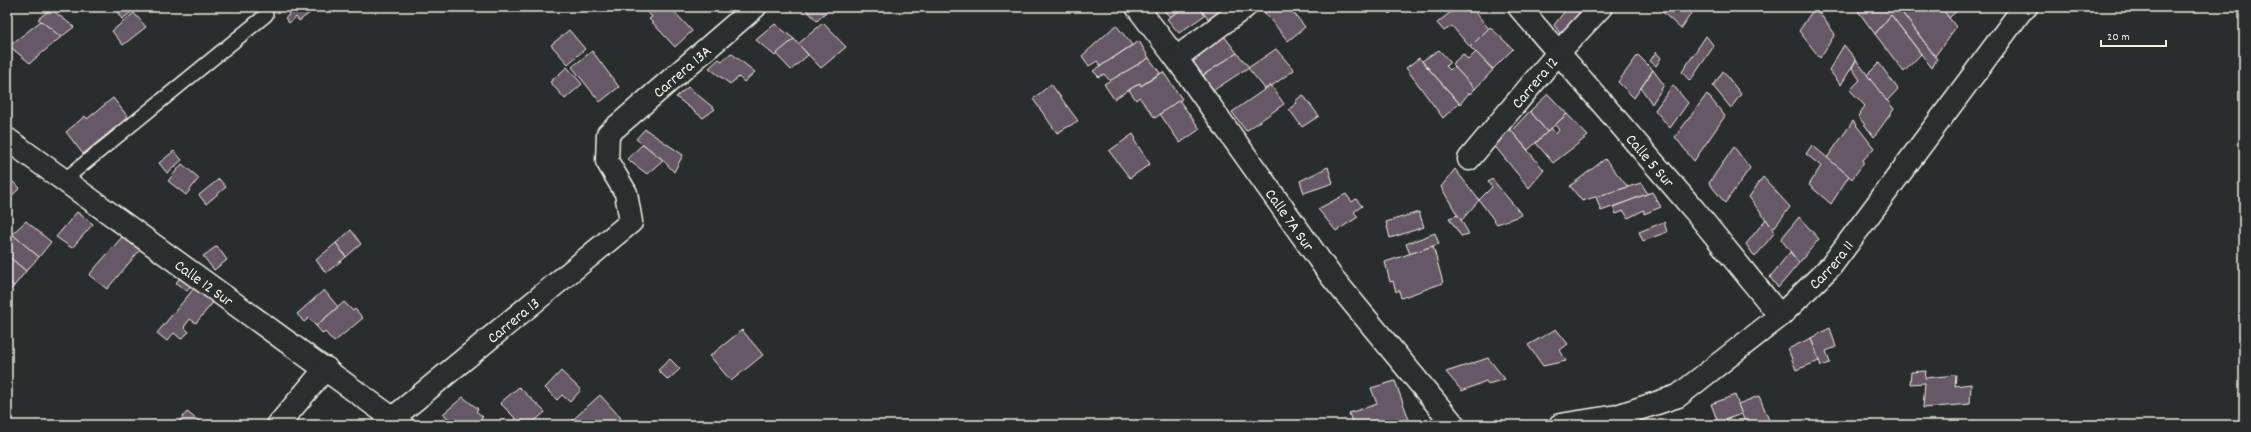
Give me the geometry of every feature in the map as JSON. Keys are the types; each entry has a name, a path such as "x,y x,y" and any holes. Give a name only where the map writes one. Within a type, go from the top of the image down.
{"street":[{"name":"Carrera 13A","path":"632,222 626,192 607,161 608,134 755,7"},
{"name":"Calle 7A Sur","path":"1137,7 1176,58 1331,276 1454,425"},
{"path":"1176,58 1245,7"},
{"name":"Calle 5 Sur","path":"1519,7 1695,211 1780,316"},
{"name":"Carrera 12","path":"1469,159 1558,53 1601,7"},
{"name":"Carrera 11","path":"1560,425 1617,416 1678,396 1780,316 1831,266 2021,8"},
{"name":"Calle 12 Sur","path":"7,139 326,368 398,422"},
{"name":"Carrera 13","path":"398,422 632,222"},
{"path":"278,425 326,368"}],"lane":[{"path":"64,180 266,15"}],"building":[{"path":"130,7 133,11 122,19 114,8"},
{"path":"284,7 318,7 299,21 296,17 289,23 285,18 289,15"},
{"path":"643,7 670,7 692,31 675,47 649,19 652,17"},
{"path":"804,7 831,7 817,21"},
{"path":"1160,7 1185,7 1170,17"},
{"path":"1185,7 1198,7 1205,15 1179,33 1167,19"},
{"path":"1198,7 1223,7 1228,13 1212,23"},
{"path":"1260,7 1289,7 1305,27 1288,41"},
{"path":"1385,7 1399,7 1389,14"},
{"path":"1457,7 1471,7 1489,29 1470,47 1452,26 1444,31 1437,23"},
{"path":"1568,7 1600,7 1565,40 1554,25"},
{"path":"1657,7 1687,7 1692,12 1681,29"},
{"path":"1815,7 1835,34 1820,58 1799,31"},
{"path":"1855,7 1898,7 1937,59 1932,68 1891,15 1875,34"},
{"path":"1898,7 1941,7 1956,27 1935,56"},
{"path":"1941,7 1961,7 1949,18"},
{"path":"51,9 74,27 61,37 38,19"},
{"path":"134,13 146,27 123,45 112,31"},
{"path":"1891,15 1921,54 1904,72 1875,34"},
{"path":"41,21 61,37 30,63 9,46"},
{"path":"823,23 846,47 821,68 798,44"},
{"path":"775,24 794,39 775,56 756,40"},
{"path":"1116,25 1132,45 1101,66 1097,61 1089,66 1082,56"},
{"path":"1490,27 1513,49 1493,69 1470,47"},
{"path":"569,30 585,49 568,64 551,45"},
{"path":"1221,32 1237,53 1202,76 1191,63 1200,57 1194,50"},
{"path":"1706,36 1714,46 1690,81 1682,72"},
{"path":"794,39 808,55 791,70 776,54"},
{"path":"1139,41 1149,58 1110,81 1104,74 1099,77 1093,71"},
{"path":"1844,45 1856,60 1841,85 1829,70"},
{"path":"1276,49 1294,70 1266,90 1248,68"},
{"path":"1439,50 1450,62 1446,66 1450,70 1454,66 1475,89 1470,94 1469,93 1460,104 1422,61"},
{"path":"592,51 619,87 600,102 572,67"},
{"path":"1476,52 1493,70 1475,89 1452,64 1463,54 1468,60"},
{"path":"1656,52 1661,58 1656,66 1650,61"},
{"path":"731,53 755,72 744,82 739,77 730,84 709,68 719,59 722,61"},
{"path":"1237,53 1249,67 1214,90 1202,76"},
{"path":"1638,55 1653,70 1634,98 1618,82"},
{"path":"1149,58 1160,73 1141,86 1140,83 1114,99 1104,84"},
{"path":"1419,58 1459,103 1443,118 1406,68"},
{"path":"1856,60 1894,109 1874,137 1858,116 1865,106 1850,90 1860,80 1852,68"},
{"path":"1879,63 1898,89 1887,101 1867,75"},
{"path":"567,67 582,84 565,99 550,82"},
{"path":"1653,70 1664,85 1652,104 1641,88"},
{"path":"1723,71 1741,94 1731,108 1713,86"},
{"path":"1163,72 1182,99 1155,118 1139,97 1136,100 1129,90 1140,83 1141,86"},
{"path":"1051,84 1078,121 1057,133 1033,99"},
{"path":"1271,85 1284,104 1246,131 1232,112"},
{"path":"1673,85 1688,103 1670,128 1655,110"},
{"path":"688,87 715,109 703,118 676,97"},
{"path":"1548,94 1567,114 1547,132 1530,111"},
{"path":"1707,94 1725,116 1694,161 1675,137"},
{"path":"1303,95 1319,116 1302,127 1289,109 1297,103 1295,101"},
{"path":"113,98 128,117 83,154 66,132 85,116 87,119"},
{"path":"1179,100 1200,129 1180,143 1160,114"},
{"path":"1530,111 1547,132 1528,150 1511,131"},
{"path":"1567,114 1588,136 1553,163 1536,143 1551,128 1556,134 1559,130 1555,125"},
{"path":"1853,121 1874,148 1863,160 1863,164 1852,179 1827,158"},
{"path":"1504,122 1544,170 1529,188 1489,139"},
{"path":"645,129 683,155 674,172 663,160 636,139"},
{"path":"1133,134 1136,139 1134,140 1150,164 1130,178 1109,151"},
{"path":"643,144 663,160 647,174 627,159"},
{"path":"1812,145 1849,176 1831,204 1809,185 1821,166 1806,154"},
{"path":"1734,147 1750,168 1725,203 1709,183"},
{"path":"174,151 182,160 167,173 159,163"},
{"path":"1605,159 1628,187 1582,201 1570,186"},
{"path":"182,164 199,178 186,195 168,181"},
{"path":"1328,167 1333,183 1304,193 1300,181"},
{"path":"1455,169 1479,200 1461,221 1441,187"},
{"path":"7,177 20,188 7,200"},
{"path":"1763,177 1790,207 1773,229 1749,197"},
{"path":"219,179 226,187 206,204 199,195"},
{"path":"1492,179 1522,215 1497,224 1479,200 1492,187 1488,182"},
{"path":"1641,183 1648,194 1601,211 1596,197"},
{"path":"1652,192 1661,207 1644,214 1644,210 1628,218 1624,211 1616,214 1613,207"},
{"path":"1346,194 1352,202 1356,199 1362,206 1354,212 1358,217 1336,231 1318,209"},
{"path":"77,212 93,224 72,248 56,237"},
{"path":"1419,212 1424,227 1390,238 1386,222"},
{"path":"1458,215 1469,234 1461,236 1449,218"},
{"path":"1799,217 1819,239 1799,263 1781,239"},
{"path":"1766,219 1775,232 1755,257 1746,244"},
{"path":"26,221 51,242 39,257 12,234"},
{"path":"1664,222 1667,232 1643,241 1639,232"},
{"path":"351,230 361,244 346,257 336,243"},
{"path":"1435,233 1439,244 1410,254 1406,244"},
{"path":"12,234 39,257 26,271 7,255 7,239"},
{"path":"122,237 140,250 107,289 89,275"},
{"path":"336,243 346,257 326,273 316,260"},
{"path":"217,246 227,260 214,270 203,256"},
{"path":"1433,246 1443,283 1401,298 1399,290 1396,292 1393,281 1390,282 1385,262"},
{"path":"1790,252 1799,263 1778,288 1770,277"},
{"path":"7,255 26,271 14,286 7,280"},
{"path":"184,272 195,280 187,291 176,283"},
{"path":"7,280 14,286 7,294"},
{"path":"196,286 215,300 196,323 190,319 184,327 189,332 181,339 174,333 167,341 157,333"},
{"path":"324,290 338,307 316,326 309,318 304,322 297,314"},
{"path":"344,302 353,311 355,309 363,318 334,342 325,332 323,334 316,326"},
{"path":"1830,328 1836,347 1826,351 1830,363 1821,366 1811,338"},
{"path":"1556,329 1568,344 1560,350 1566,361 1543,366 1528,345"},
{"path":"742,330 763,355 731,381 710,356"},
{"path":"1811,338 1819,361 1796,370 1788,349"},
{"path":"1488,358 1505,379 1488,384 1486,381 1462,391 1446,372"},
{"path":"670,359 680,369 668,380 658,370"},
{"path":"561,371 581,390 570,402 562,395 557,400 545,388"},
{"path":"1926,371 1925,378 1956,375 1955,386 1971,384 1970,404 1923,408 1925,383 1910,384 1911,372"},
{"path":"1395,381 1411,425 1353,425 1349,413 1377,404 1371,388"},
{"path":"519,387 545,412 530,425 522,425 500,403"},
{"path":"600,395 621,418 613,425 567,425"},
{"path":"1735,395 1742,414 1718,422 1711,404"},
{"path":"1759,396 1769,420 1755,425 1746,425 1738,404"},
{"path":"463,397 478,409 476,411 483,417 474,425 457,425 443,414"},
{"path":"187,412 204,425 176,425"},
{"path":"1720,422 1721,425 1710,425"}]}
